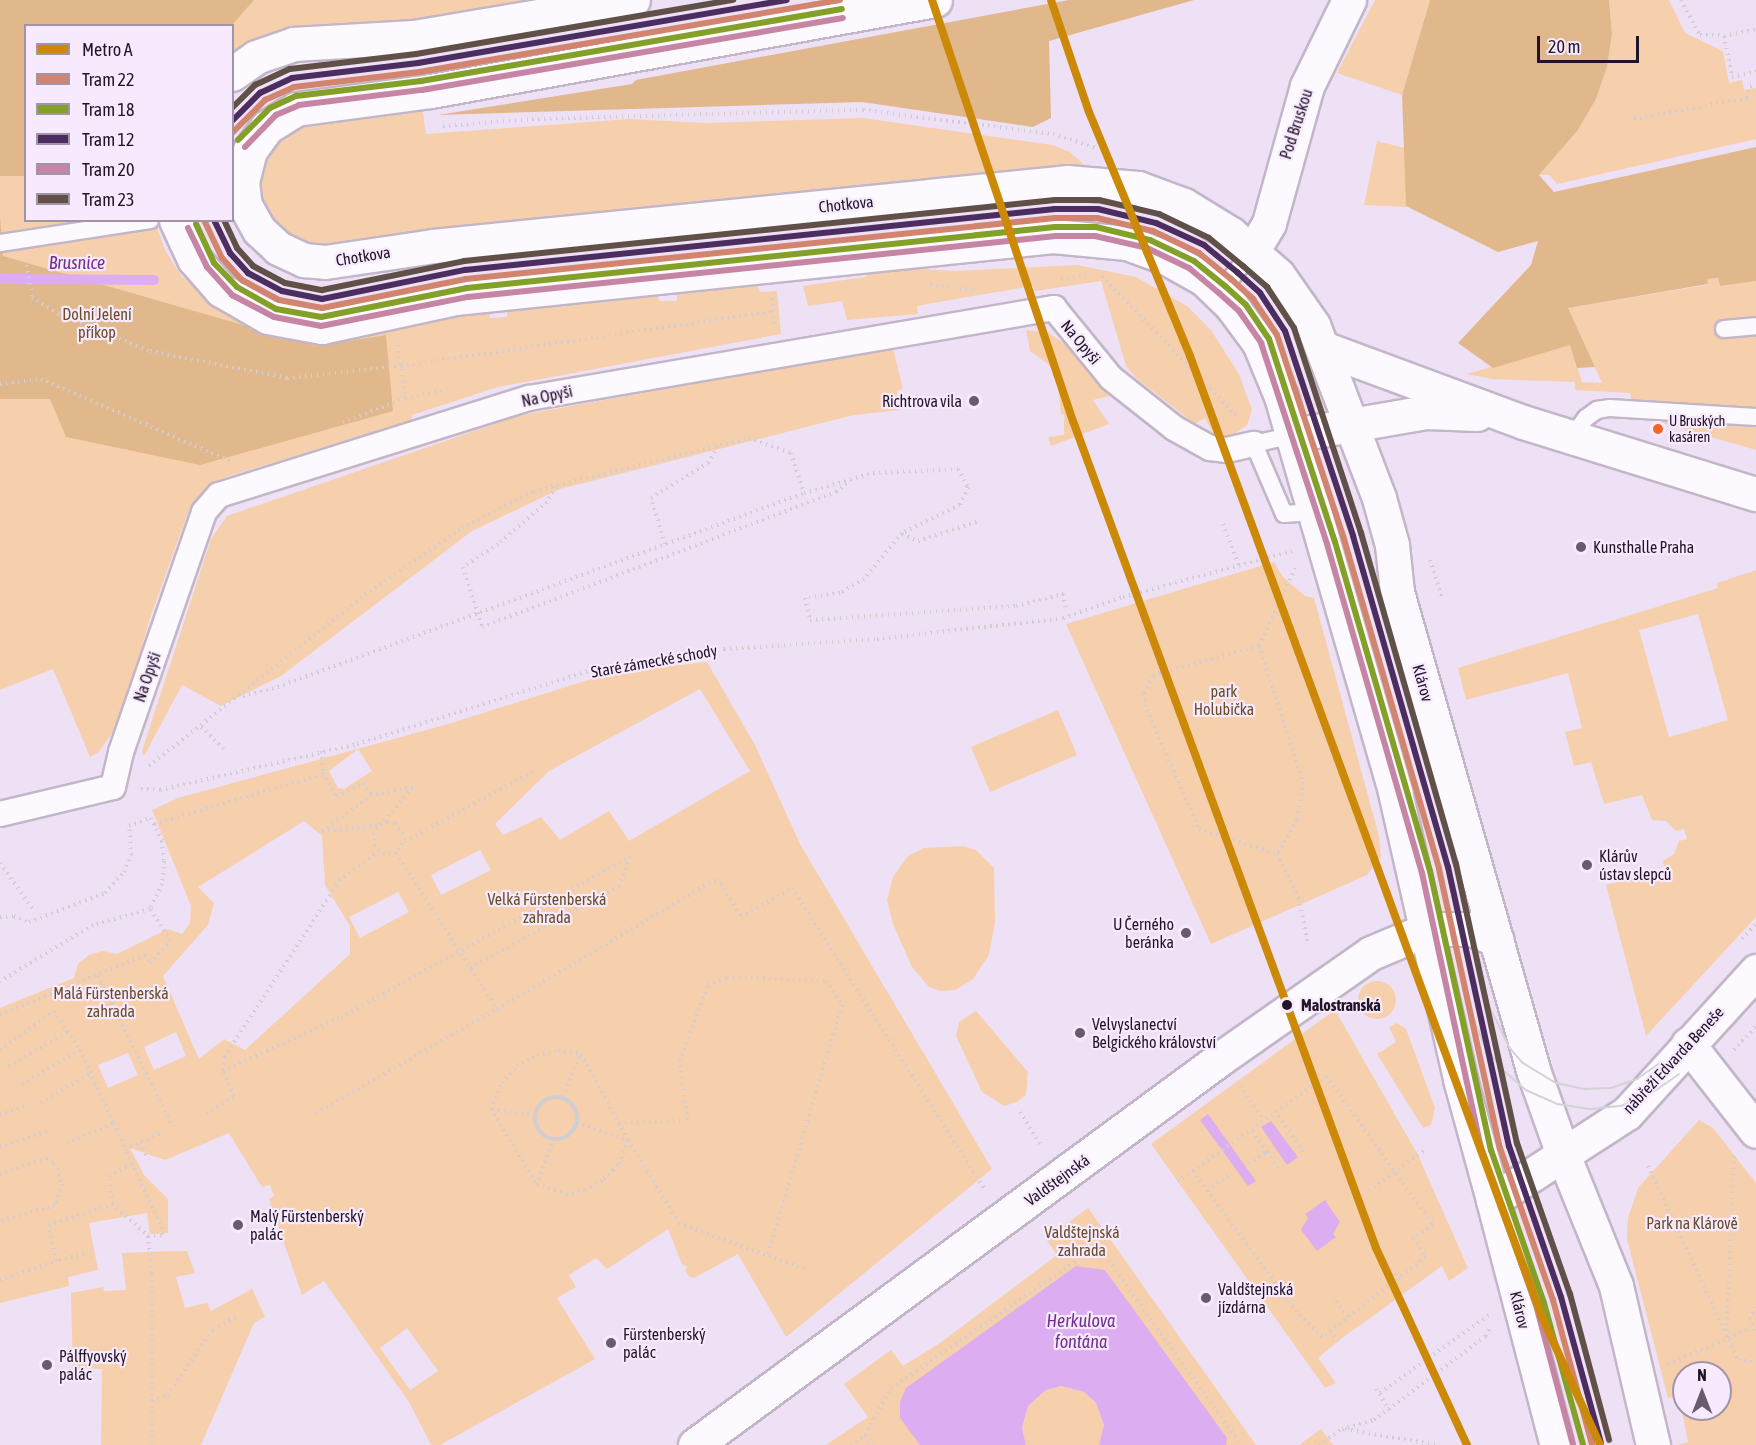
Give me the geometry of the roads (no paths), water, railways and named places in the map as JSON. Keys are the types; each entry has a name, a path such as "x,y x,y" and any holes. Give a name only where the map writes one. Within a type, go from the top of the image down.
{"main road":[{"path":"234,73 256,57 293,44 414,37 633,0"},
{"name":"Chotkova","path":"935,0 442,89 296,109 267,127 250,150 242,182 245,205 259,230 278,248 304,260 333,262 433,246 1092,183 1160,195 1209,219 1253,250"},
{"name":"Pod Bruskou","path":"1253,250 1269,223 1307,86 1349,0"},
{"path":"177,222 194,259 221,290 268,317 304,326 337,326 408,306 455,298 1053,236 1108,240 1147,249 1185,267 1219,294 1259,343 1293,435 1426,412 1465,413 1522,422"},
{"path":"1253,250 1294,296 1323,348 1350,426"},
{"path":"1323,348 1522,422 1756,494"},
{"name":"Klárov","path":"1350,426 1392,545 1397,592 1533,1070 1564,1157 1616,1286 1653,1445"},
{"name":"Klárov","path":"1293,435 1395,792 1428,929 1460,1079 1557,1445"},
{"path":"1428,929 1472,929 1497,939"},
{"name":"Valdštejnská","path":"695,1445 1221,1058 1371,953 1428,929"},
{"name":"nábřeží Edvarda Beneše","path":"1493,1200 1564,1157 1627,1113 1756,971"},
{"path":"1688,1044 1756,1131"}],"street":[{"name":"Na Opyši","path":"0,814 113,787 121,752 204,512 219,495 529,398 1054,308 1111,378 1174,428 1210,448 1227,450 1254,444"}],"lane":[{"path":"0,243 137,222"},
{"name":"Pod Bruskou","path":"1219,294 1253,250"},
{"path":"1724,328 1756,326"},
{"path":"1572,437 1586,418 1597,410 1610,408 1756,417"},
{"name":"Na Opyši","path":"1254,444 1293,435"},
{"path":"1254,444 1284,514 1314,512"}],"water":[{"path":"1208,1114 1256,1181 1248,1186 1200,1120"},
{"path":"1271,1121 1298,1157 1287,1165 1261,1127"},
{"path":"1325,1200 1340,1222 1333,1234 1336,1237 1317,1251 1301,1230 1308,1218 1305,1214"},
{"name":"Herkulova fontána","path":"1076,1266 1105,1270 1227,1438 1226,1445 1099,1445 1104,1425 1096,1403 1084,1392 1061,1386 1046,1390 1028,1406 1022,1428 1026,1445 920,1445 900,1418 900,1402 906,1388"}],"waterway":[{"name":"Brusnice","path":"0,279 154,280"}],"tram line":[{"name":"23","path":"234,106 255,85 290,69 416,54 733,0"},
{"name":"12","path":"234,119 260,93 292,78 418,63 787,0"},
{"name":"22","path":"234,131 265,100 294,87 419,72 840,0"},
{"name":"18","path":"238,140 270,108 296,96 421,81 842,9"},
{"name":"20","path":"245,147 276,115 299,105 422,90 843,18"},
{"name":"23","path":"225,222 237,248 253,266 285,283 322,290 464,261 1055,200 1099,200 1159,214 1209,238 1267,287 1294,328 1361,533 1456,864 1517,1143 1570,1294 1609,1440"},
{"name":"12","path":"215,222 230,253 248,273 282,291 322,299 465,270 1055,209 1098,209 1156,223 1204,245 1237,272 1260,293 1285,331 1353,536 1448,867 1509,1146 1561,1297 1601,1443"},
{"name":"22","path":"205,222 222,258 242,280 279,300 322,308 466,279 1055,218 1097,218 1153,231 1199,253 1231,279 1253,299 1277,335 1344,539 1439,869 1500,1148 1553,1300 1592,1445"},
{"name":"18","path":"196,224 214,263 237,287 276,309 321,317 467,288 1055,227 1096,227 1150,240 1194,261 1225,286 1246,305 1269,339 1335,542 1430,871 1491,1150 1544,1303 1583,1445"},
{"name":"20","path":"188,228 207,267 232,295 274,317 321,326 468,297 1056,236 1095,236 1147,248 1189,268 1219,293 1239,311 1261,343 1327,544 1422,873 1482,1152 1536,1305 1573,1445"},
{"path":"1487,1001 1510,1048 1523,1063 1556,1083 1585,1089 1611,1088 1637,1079 1661,1062"},
{"path":"1468,1004 1484,1044 1502,1069 1526,1090 1558,1104 1591,1109 1621,1106 1655,1091 1679,1074"}],"metro line":[{"name":"A","path":"932,0 1073,421 1376,1248 1467,1445"},
{"name":"A","path":"1051,0 1089,112 1190,356 1542,1317 1600,1445"}],"place":[{"name":"Richtrova vila","path":"974,401"},
{"name":"U Bruských kasáren","path":"1658,429"},
{"name":"Kunsthalle Praha","path":"1581,547"},
{"name":"Klárův ústav slepců","path":"1587,865"},
{"name":"U Černého beránka","path":"1186,933"},
{"name":"Malostranská","path":"1287,1005"},
{"name":"Velvyslanectví Belgického království","path":"1080,1033"},
{"name":"Malý Fürstenberský palác","path":"238,1225"},
{"name":"Valdštejnská jízdárna","path":"1206,1298"},
{"name":"Fürstenberský palác","path":"611,1343"},
{"name":"Pálffyovský palác","path":"47,1365"}],"park label":[{"name":"Dolní Jelení příkop","path":"97,323"},
{"name":"park Holubička","path":"1224,700"},
{"name":"Velká Fürstenberská zahrada","path":"547,908"},
{"name":"Malá Fürstenberská zahrada","path":"111,1002"},
{"name":"Park na Klárově","path":"1692,1223"},
{"name":"Valdštejnská zahrada","path":"1082,1241"}]}
